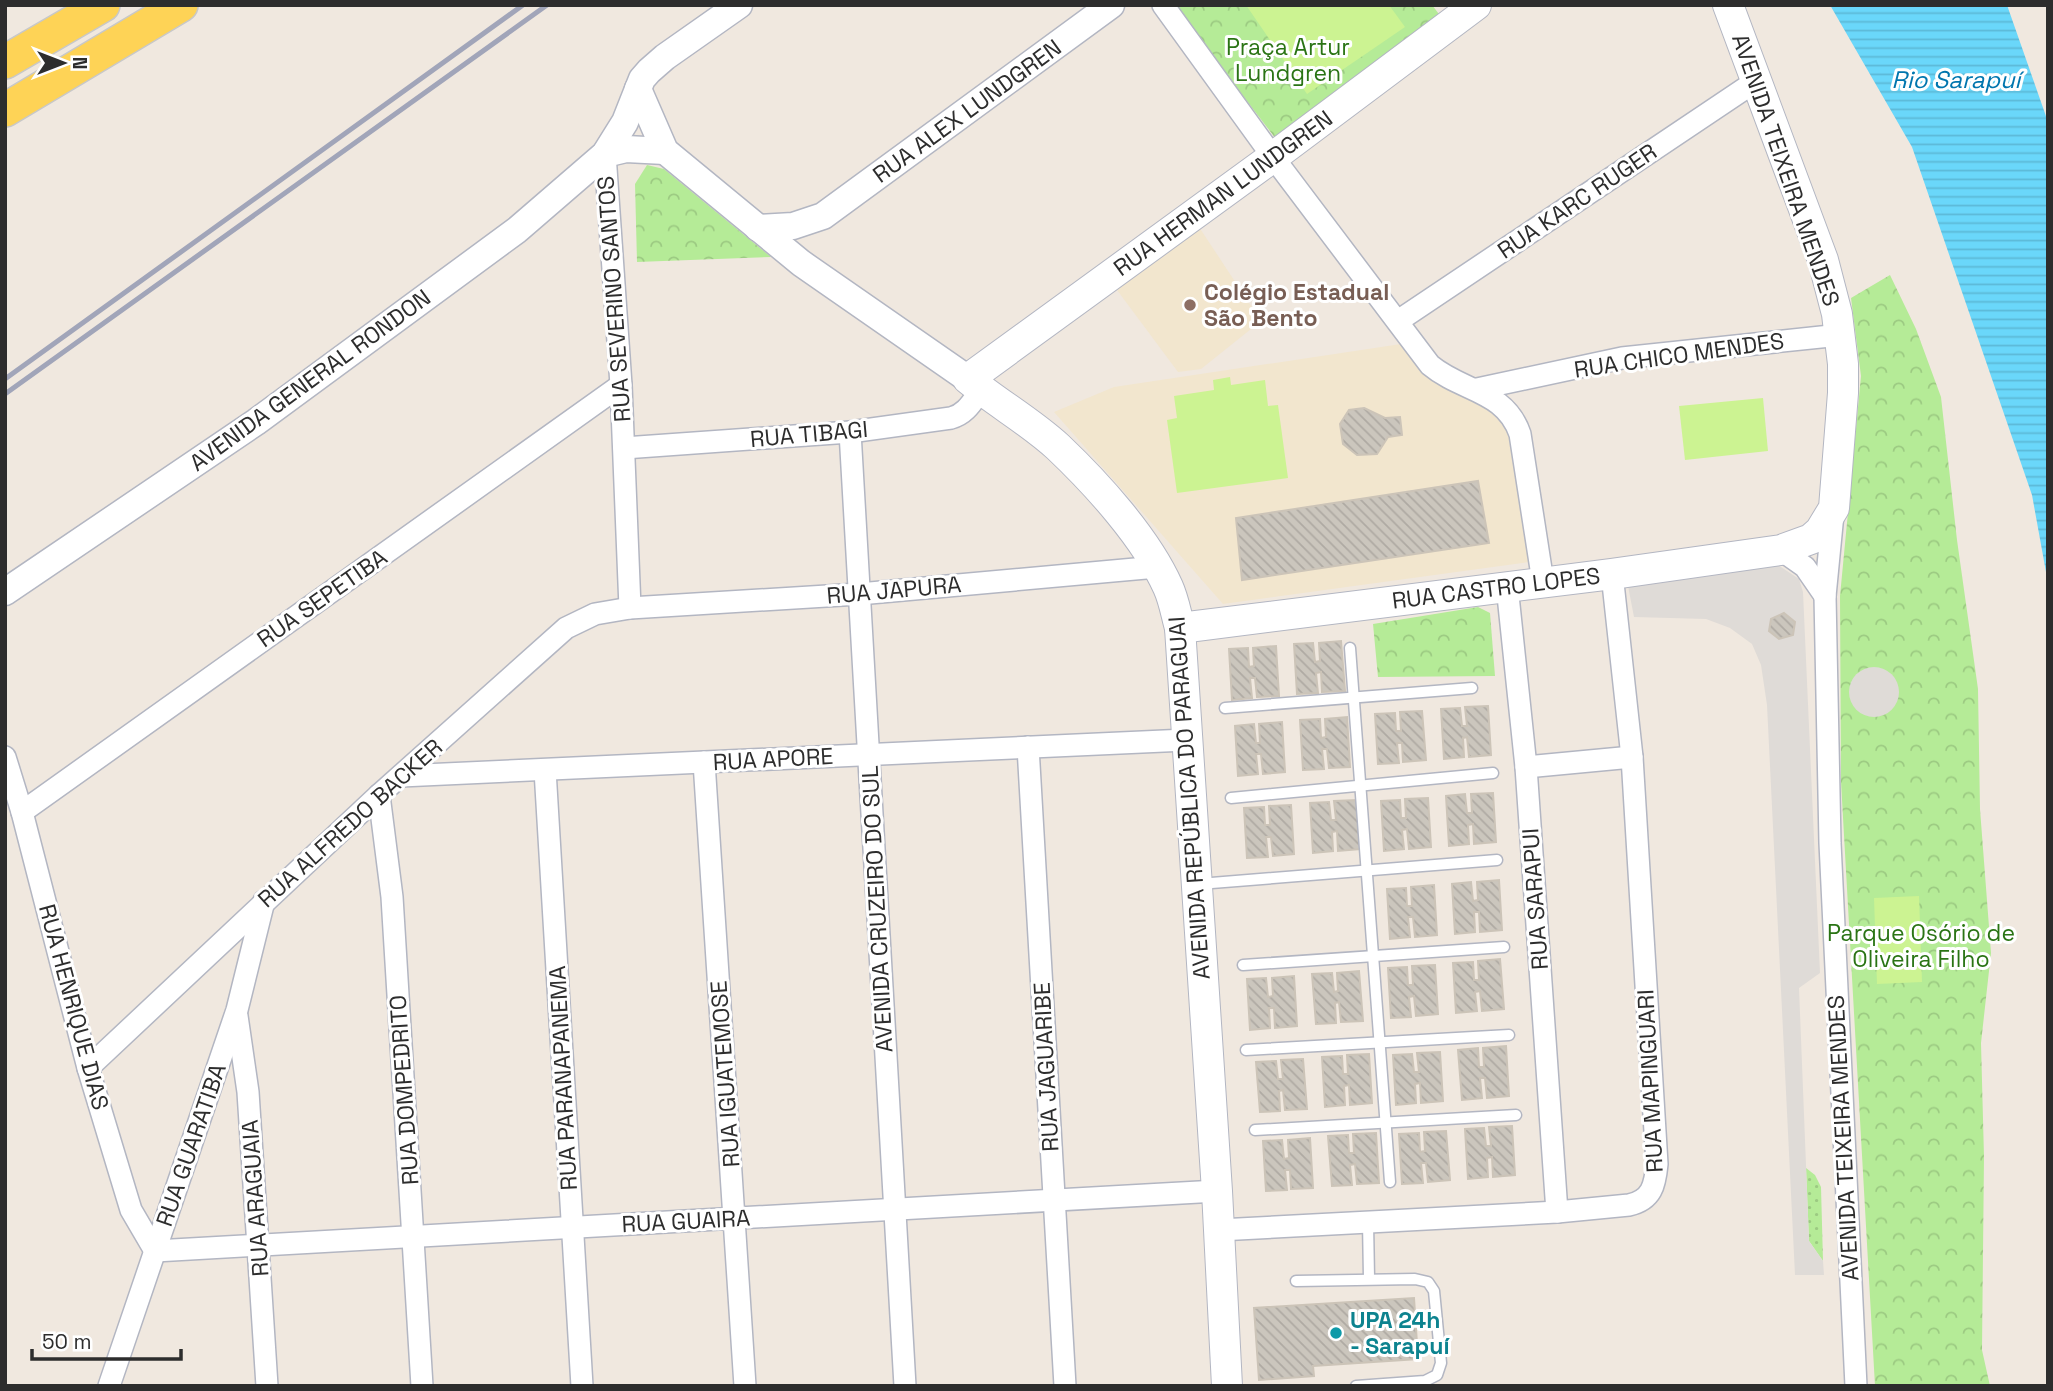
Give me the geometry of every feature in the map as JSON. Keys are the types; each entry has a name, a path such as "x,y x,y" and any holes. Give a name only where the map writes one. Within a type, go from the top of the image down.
{"main road":[{"path":"5,62 103,5"},
{"path":"5,110 181,5"},
{"name":"AVENIDA TEIXEIRA MENDES","path":"1728,5 1823,260 1837,314 1843,393 1833,508"},
{"name":"RUA HERMAN LUNDGREN","path":"975,385 1273,157 1458,10"},
{"name":"AVENIDA REPÚBLICA DO PARAGUAI","path":"975,385 1057,446 1108,500 1157,567 1168,587 1180,628 1227,1386"},
{"name":"RUA CASTRO LOPES","path":"1180,628 1782,550 1811,538 1820,531 1833,508"}],"street":[{"name":"RUA SEVERINO SANTOS","path":"630,608 621,385 605,154 625,122 649,71 738,5"},
{"name":"RUA ALEX LUNDGREN","path":"758,228 793,226 823,216 1111,5"},
{"path":"1163,5 1273,157 1430,365 1445,377 1477,390 1502,405 1515,419 1520,434 1543,582"},
{"name":"RUA KARC RUGER","path":"1398,321 1756,81"},
{"name":"AVENIDA REPÚBLICA DO PARAGUAI","path":"639,89 665,151 807,267 975,385"},
{"path":"605,154 626,149 665,151"},
{"name":"AVENIDA GENERAL RONDON","path":"5,593 267,414 517,230 605,154"},
{"path":"807,267 811,241 823,216"},
{"name":"RUA CHICO MENDES","path":"1477,390 1622,358 1840,335"},
{"name":"RUA SEPETIBA","path":"22,812 621,385"},
{"name":"RUA TIBAGI","path":"624,449 849,432 960,416 975,385"},
{"name":"AVENIDA CRUZEIRO DO SUL","path":"849,432 905,1386"},
{"name":"AVENIDA TEIXEIRA MENDES","path":"1833,508 1825,596 1830,843 1856,1386"},
{"path":"1782,550 1805,567 1825,596"},
{"name":"RUA JAPURA","path":"630,608 859,594 1157,567"},
{"name":"RUA MAPINGUARI","path":"1219,1230 1557,1212 1638,1203 1649,1196 1655,1185 1657,1164 1632,757 1612,574"},
{"name":"RUA SARAPUI","path":"1507,586 1526,767 1557,1212"},
{"name":"RUA ALFREDO BACKER","path":"88,1068 379,795 566,628 595,614 630,608"},
{"name":"RUA APORE","path":"401,776 1186,740"},
{"name":"RUA JAGUARIBE","path":"1028,747 1065,1386"},
{"name":"RUA HENRIQUE DIAS","path":"5,757 22,812 88,1068 131,1210 155,1251"},
{"path":"1526,767 1632,757"},
{"name":"RUA IGUATEMOSE","path":"704,762 745,1386"},
{"name":"RUA PARANAPANEMA","path":"545,770 582,1386"},
{"name":"RUA DOMPEDRITO","path":"379,795 392,897 422,1386"},
{"name":"RUA GUARATIBA","path":"108,1386 237,1010 264,901"},
{"name":"RUA ARAGUAIA","path":"237,1010 248,1092 267,1386"},
{"name":"RUA GUAIRA","path":"155,1251 1217,1191"}],"lane":[{"path":"1350,648 1390,1182"},
{"path":"1225,708 1472,688"},
{"path":"1231,798 1493,773"},
{"path":"1196,884 1497,860"},
{"path":"1243,965 1504,947"},
{"path":"1246,1050 1509,1035"},
{"path":"1255,1130 1516,1115"},
{"path":"1368,1222 1369,1278"},
{"path":"1296,1281 1415,1279 1428,1282 1434,1291 1441,1363 1437,1375 1425,1381 1356,1386"}],"shaded area":[{"name":"Colégio Estadual São Bento","path":"1199,227 1261,321 1201,369 1178,372 1117,290"},
{"path":"1401,344 1464,397 1508,420 1529,562 1223,604 1054,412 1114,387"},
{"path":"1778,565 1799,579 1803,592 1820,973 1799,988 1809,1241 1823,1261 1824,1275 1795,1275 1767,705 1761,665 1752,644 1730,628 1706,619 1634,617 1628,586"},
{"path":"1874,667 1891,675 1899,692 1891,709 1874,717 1857,709 1849,692 1857,675"}],"green space":[{"name":"Praça Artur Lundgren","path":"1173,5 1432,5 1442,18 1276,139"},
{"path":"1246,5 1389,5 1405,27 1307,94"},
{"path":"647,165 664,169 771,257 637,262 635,184"},
{"name":"Parque Osório de Oliveira Filho","path":"1890,275 1916,329 1941,397 1957,540 1978,689 1980,809 1991,953 1981,1043 1984,1157 1982,1350 1990,1386 1875,1386 1841,782 1840,596 1861,376 1851,298"},
{"path":"1230,377 1231,385 1265,380 1268,406 1278,405 1288,478 1177,493 1167,420 1177,418 1174,396 1214,390 1213,380"},
{"path":"1763,398 1768,451 1685,460 1679,406"},
{"path":"1478,607 1490,613 1495,676 1378,677 1373,624"},
{"path":"1919,896 1922,982 1877,984 1874,898"},
{"path":"1806,1168 1815,1175 1821,1187 1823,1261 1809,1241"}],"water":[{"name":"Rio Sarapuí","path":"1830,5 2007,5 2048,122 2048,583 2032,495 1912,147"}],"building":[{"path":"1364,408 1385,418 1400,417 1402,435 1388,437 1377,454 1357,455 1343,444 1340,424 1349,410"},
{"path":"1478,481 1489,543 1242,580 1236,518"},
{"path":"1784,613 1795,622 1793,635 1779,639 1769,631 1771,619"},
{"path":"1341,641 1345,691 1322,692 1321,672 1316,673 1318,693 1297,694 1294,644 1313,643 1315,662 1320,661 1319,643"},
{"path":"1276,646 1279,696 1257,697 1255,678 1250,678 1252,698 1232,700 1229,649 1248,648 1249,667 1254,666 1253,648"},
{"path":"1488,706 1491,755 1469,757 1467,737 1463,738 1464,757 1444,759 1441,709 1460,708 1462,726 1467,726 1465,707"},
{"path":"1422,711 1426,760 1403,762 1402,743 1397,743 1399,763 1378,764 1375,714 1395,713 1396,731 1401,731 1400,712"},
{"path":"1347,717 1350,767 1329,768 1327,749 1322,749 1324,769 1303,770 1300,720 1320,719 1321,738 1326,737 1325,719"},
{"path":"1282,722 1285,772 1263,774 1261,754 1256,754 1258,774 1238,776 1235,726 1254,724 1256,743 1260,743 1259,724"},
{"path":"1493,793 1496,842 1474,844 1473,824 1468,825 1469,844 1449,846 1446,796 1465,794 1467,813 1472,813 1471,794"},
{"path":"1428,798 1431,847 1409,849 1407,829 1402,830 1404,849 1384,851 1381,801 1400,800 1401,818 1406,818 1405,799"},
{"path":"1357,800 1360,849 1338,851 1337,831 1332,832 1333,851 1313,853 1310,803 1329,802 1331,820 1336,820 1334,801"},
{"path":"1291,805 1294,854 1273,856 1271,837 1266,837 1268,857 1247,858 1244,808 1264,807 1265,825 1270,825 1269,806"},
{"path":"1499,880 1502,930 1480,932 1479,912 1474,912 1475,932 1455,934 1452,884 1471,882 1473,901 1478,900 1477,882"},
{"path":"1434,885 1437,935 1415,937 1413,917 1408,917 1410,937 1390,939 1387,889 1406,888 1407,906 1412,906 1411,887"},
{"path":"1500,959 1504,1009 1482,1011 1480,991 1475,992 1477,1011 1456,1013 1453,963 1473,962 1474,980 1479,980 1478,961"},
{"path":"1435,965 1438,1014 1416,1016 1414,996 1409,997 1411,1017 1391,1018 1388,968 1407,967 1408,985 1413,985 1412,966"},
{"path":"1359,971 1363,1021 1341,1022 1339,1002 1335,1003 1336,1023 1316,1024 1312,974 1332,973 1334,992 1338,991 1337,973"},
{"path":"1294,976 1297,1026 1275,1028 1274,1008 1269,1008 1270,1028 1250,1030 1247,979 1266,978 1268,997 1273,996 1272,978"},
{"path":"1506,1046 1509,1096 1487,1098 1485,1078 1480,1078 1482,1098 1462,1100 1458,1050 1478,1048 1479,1067 1484,1067 1483,1048"},
{"path":"1440,1052 1443,1101 1421,1103 1420,1083 1415,1084 1416,1103 1396,1105 1393,1055 1412,1054 1414,1072 1419,1072 1417,1053"},
{"path":"1369,1054 1372,1103 1350,1105 1349,1085 1344,1086 1345,1105 1325,1107 1322,1057 1342,1056 1343,1074 1348,1074 1347,1055"},
{"path":"1303,1059 1307,1109 1285,1110 1283,1090 1279,1091 1280,1111 1260,1112 1256,1062 1276,1061 1278,1079 1283,1079 1281,1060"},
{"path":"1512,1126 1515,1175 1493,1177 1492,1157 1487,1158 1488,1177 1468,1179 1465,1129 1484,1128 1486,1146 1491,1146 1489,1127"},
{"path":"1446,1131 1450,1180 1428,1182 1426,1163 1421,1163 1423,1183 1402,1184 1399,1134 1419,1133 1420,1152 1425,1151 1424,1132"},
{"path":"1376,1133 1379,1183 1357,1184 1355,1164 1350,1165 1352,1185 1332,1186 1328,1136 1348,1135 1349,1153 1354,1153 1353,1134"},
{"path":"1310,1138 1313,1188 1291,1189 1290,1170 1285,1170 1287,1190 1266,1191 1263,1141 1282,1140 1284,1159 1289,1158 1288,1140"},
{"name":"UPA 24h - Sarapuí","path":"1414,1298 1418,1359 1313,1366 1314,1376 1259,1380 1254,1308"}],"railway":[{"path":"5,379 523,5"},
{"path":"5,394 547,5"}],"place":[{"name":"Colégio Estadual São Bento","path":"1190,305"},
{"name":"UPA 24h - Sarapuí","path":"1336,1333"}]}
